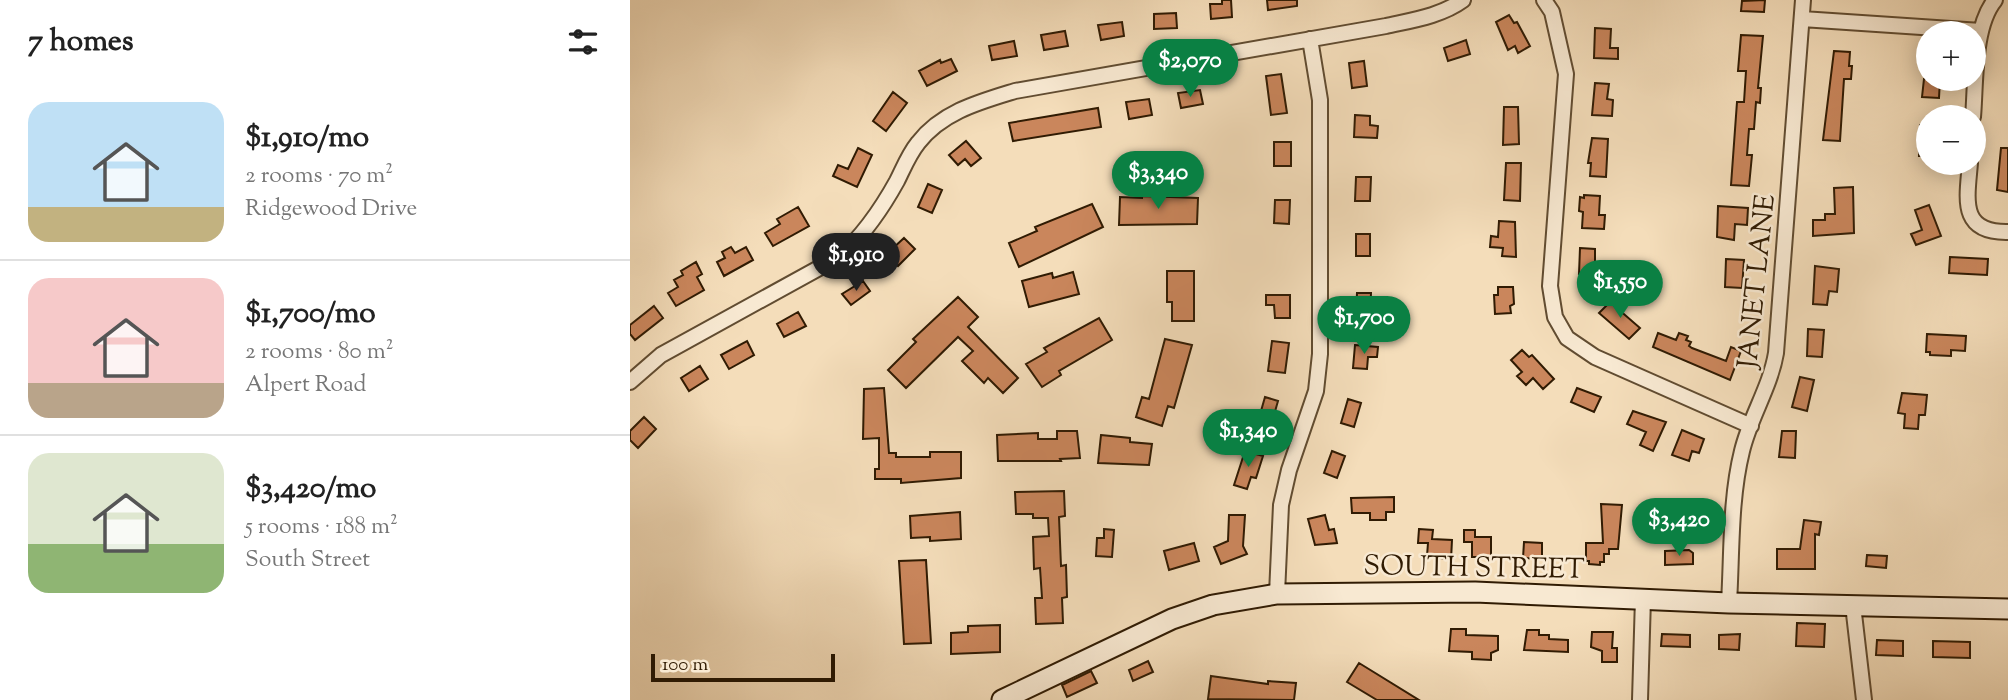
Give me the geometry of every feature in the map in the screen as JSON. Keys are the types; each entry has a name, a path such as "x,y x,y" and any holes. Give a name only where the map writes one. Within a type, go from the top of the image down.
{"street":[{"path":"630,382 661,355 846,250 862,237 917,144 936,125 968,105 1015,91 1424,18 1453,8 1463,0"},
{"path":"1544,0 1555,21 1566,74 1550,286 1555,317 1567,338 1595,357 1751,426"},
{"name":"JANET LANE","path":"1729,603 1736,486 1742,449 1773,375 1776,354 1803,0"},
{"path":"1984,21 1987,9 1995,0"},
{"path":"1802,19 1916,27"},
{"path":"1277,594 1280,505 1289,470 1317,391 1320,354 1320,100 1310,39"},
{"path":"1969,175 1967,200 1970,218 1980,227 2008,232"},
{"name":"SOUTH STREET","path":"1002,700 1172,619 1213,605 1277,594 1475,592 1729,603 2008,610"},
{"path":"1640,700 1643,598"},
{"path":"1853,605 1864,700"}],"building":[{"path":"1222,0 1231,0 1232,17 1211,19 1210,4 1222,4"},
{"path":"1267,0 1297,0 1297,6 1268,10"},
{"path":"1765,0 1764,12 1741,11 1742,1"},
{"path":"1176,13 1177,28 1154,29 1154,14"},
{"path":"1509,15 1514,23 1517,22 1530,46 1518,53 1515,46 1508,50 1496,22"},
{"path":"1122,22 1124,36 1101,40 1098,25"},
{"path":"1595,28 1611,29 1610,48 1618,48 1618,59 1594,58"},
{"path":"1065,31 1068,46 1044,50 1041,35"},
{"path":"1741,35 1763,36 1758,88 1761,88 1760,103 1756,102 1754,129 1749,129 1747,155 1752,155 1749,186 1731,185 1737,102 1744,102 1746,71 1738,71"},
{"path":"1466,40 1470,54 1448,61 1444,48"},
{"path":"1014,41 1017,56 992,60 989,46"},
{"path":"1834,51 1850,52 1849,66 1852,66 1851,79 1844,79 1840,141 1823,140"},
{"path":"951,59 957,71 927,86 919,71 940,60 941,63"},
{"path":"1364,61 1367,86 1352,88 1349,63"},
{"path":"1281,74 1287,113 1271,115 1266,76"},
{"path":"1595,83 1609,84 1607,99 1613,100 1612,116 1592,115"},
{"path":"1200,90 1203,104 1181,108 1178,93"},
{"path":"1923,91 1939,91 1939,98 1922,97"},
{"path":"893,92 907,103 886,131 873,121"},
{"path":"1149,99 1152,115 1129,119 1126,102"},
{"path":"1504,107 1518,107 1519,144 1503,145"},
{"path":"1098,108 1101,127 1013,141 1009,123"},
{"path":"1355,115 1370,116 1370,125 1378,126 1377,138 1354,137"},
{"path":"1592,138 1608,139 1606,177 1590,176 1591,163 1588,163"},
{"path":"966,141 981,158 971,166 965,159 958,165 949,155"},
{"path":"1274,142 1291,142 1291,166 1274,166"},
{"path":"858,148 872,155 857,187 833,176 838,165 848,169"},
{"path":"2001,148 2008,148 2008,192 1997,190"},
{"path":"1506,163 1521,163 1520,201 1504,200"},
{"path":"1356,177 1371,177 1370,201 1355,201"},
{"path":"928,184 942,190 932,213 918,207"},
{"path":"1853,187 1854,233 1813,236 1813,220 1825,220 1825,214 1835,214 1834,188"},
{"path":"1584,195 1600,196 1599,215 1605,215 1604,229 1582,228 1583,212 1579,211 1580,197 1584,198"},
{"path":"1120,197 1198,198 1197,224 1119,225"},
{"path":"1275,200 1290,200 1289,224 1274,223"},
{"path":"1092,204 1103,227 1019,267 1009,243 1037,231 1035,227"},
{"path":"1929,205 1941,236 1916,245 1911,234 1922,230 1915,210"},
{"path":"1718,206 1748,208 1747,225 1735,224 1734,240 1717,237"},
{"path":"798,207 809,226 773,246 765,233 780,224 777,219"},
{"path":"1499,221 1515,222 1516,257 1502,256 1503,248 1490,247 1491,236 1498,237"},
{"path":"1356,234 1370,234 1370,256 1356,256"},
{"path":"904,238 915,249 898,266 889,257 894,253 891,250"},
{"path":"731,247 735,253 746,247 753,260 724,276 717,262 725,258 722,252"},
{"path":"1580,248 1595,249 1595,266 1609,267 1609,277 1579,274"},
{"path":"1950,257 1988,259 1987,275 1949,273"},
{"path":"1726,259 1744,260 1742,288 1725,287"},
{"path":"696,262 702,274 697,277 704,290 676,306 668,293 678,287 674,280 683,275 681,271"},
{"path":"1815,266 1839,269 1837,292 1829,291 1827,305 1813,304"},
{"path":"1167,271 1194,271 1194,321 1172,321 1172,302 1167,302"},
{"path":"1073,272 1079,294 1029,307 1022,281 1052,273 1053,278"},
{"path":"863,281 870,291 851,305 842,294"},
{"path":"1498,287 1513,287 1514,304 1510,306 1511,313 1495,314 1494,295 1498,295"},
{"path":"1357,293 1371,293 1370,315 1356,315"},
{"path":"1266,295 1290,295 1290,318 1275,318 1274,305 1266,305"},
{"path":"958,297 978,317 968,327 1018,378 1003,393 988,378 984,383 962,361 973,351 958,337 906,388 888,370 916,342 913,339"},
{"path":"1610,302 1640,328 1629,339 1599,313"},
{"path":"654,306 663,318 635,340 630,334 630,325"},
{"path":"798,312 806,326 784,337 777,324"},
{"path":"1099,318 1112,340 1059,371 1061,375 1042,387 1026,364 1047,352 1044,348"},
{"path":"1808,329 1824,330 1822,357 1807,356"},
{"path":"1658,333 1676,340 1679,333 1688,336 1686,340 1691,342 1689,346 1692,348 1726,361 1731,347 1741,351 1730,380 1653,347"},
{"path":"1927,334 1966,336 1965,351 1951,350 1951,356 1930,355 1930,352 1926,352"},
{"path":"1165,339 1192,345 1174,408 1168,406 1162,426 1136,417 1142,397 1149,399"},
{"path":"747,341 754,355 729,369 721,355"},
{"path":"1272,341 1289,343 1285,373 1268,371"},
{"path":"1355,345 1378,347 1377,357 1368,357 1367,369 1353,368"},
{"path":"1522,350 1529,357 1532,355 1554,379 1543,389 1533,378 1526,385 1517,376 1522,372 1511,360"},
{"path":"700,366 708,379 689,391 681,378"},
{"path":"1800,377 1814,380 1807,411 1792,407"},
{"path":"884,388 889,453 896,453 896,457 930,457 930,452 961,452 961,478 901,483 901,479 875,479 875,469 879,469 879,438 863,439 864,389"},
{"path":"1577,388 1601,397 1594,412 1571,402"},
{"path":"1902,393 1927,395 1925,415 1919,415 1918,429 1904,428 1905,414 1898,413"},
{"path":"1265,397 1278,401 1272,422 1259,418"},
{"path":"1348,399 1361,403 1354,427 1341,423"},
{"path":"1633,411 1666,422 1653,451 1640,445 1646,432 1627,424"},
{"path":"644,417 656,429 638,448 630,440 630,431"},
{"path":"1682,430 1704,439 1699,453 1692,451 1689,461 1672,455"},
{"path":"1057,431 1077,431 1080,458 1060,459 1061,461 998,461 997,435 1038,433 1038,439 1057,439"},
{"path":"1782,431 1796,431 1795,458 1779,457"},
{"path":"1101,435 1152,444 1149,465 1098,463"},
{"path":"1245,451 1263,456 1256,478 1251,477 1247,489 1234,485"},
{"path":"1332,451 1345,456 1337,478 1324,473"},
{"path":"1064,491 1065,516 1059,517 1061,566 1066,565 1067,597 1062,598 1063,623 1036,624 1035,598 1042,598 1040,568 1034,569 1033,537 1049,536 1048,518 1033,518 1033,514 1016,514 1015,492"},
{"path":"1394,497 1394,512 1386,512 1386,520 1370,520 1370,513 1352,513 1351,498"},
{"path":"1601,504 1622,505 1618,549 1609,549 1609,554 1604,554 1604,562 1600,562 1600,565 1589,564 1589,561 1586,561 1586,543 1603,543"},
{"path":"960,512 961,539 930,541 930,537 911,538 910,516"},
{"path":"1229,515 1245,515 1243,546 1247,554 1221,564 1214,547 1228,541"},
{"path":"1325,515 1329,530 1334,529 1337,543 1315,545 1308,519"},
{"path":"1804,520 1821,522 1819,535 1815,534 1815,569 1777,569 1777,549 1800,549"},
{"path":"1104,529 1114,530 1112,557 1096,556 1097,538 1104,538"},
{"path":"1419,529 1433,530 1432,539 1452,540 1451,560 1427,556 1428,543 1418,543"},
{"path":"1464,530 1475,530 1475,537 1491,537 1491,557 1472,557 1472,542 1464,542"},
{"path":"1524,542 1542,543 1542,559 1523,558"},
{"path":"1194,543 1199,561 1169,570 1164,551"},
{"path":"1689,550 1693,553 1693,564 1665,565 1665,551"},
{"path":"1867,555 1887,556 1886,568 1866,566"},
{"path":"926,560 931,643 904,644 899,561"},
{"path":"1797,623 1825,624 1824,647 1796,646"},
{"path":"1000,625 1000,652 951,654 951,633 968,632 968,626"},
{"path":"1451,629 1466,629 1466,635 1498,636 1498,650 1491,653 1491,660 1472,659 1472,652 1449,651"},
{"path":"1527,630 1539,630 1539,635 1549,635 1549,639 1568,640 1568,652 1524,650"},
{"path":"1592,632 1613,632 1612,648 1617,648 1617,662 1602,662 1602,651 1591,647"},
{"path":"1662,634 1690,635 1690,647 1661,646"},
{"path":"1740,634 1739,650 1719,649 1719,635"},
{"path":"1877,640 1903,641 1903,656 1876,655"},
{"path":"1933,641 1970,642 1970,658 1933,657"},
{"path":"1148,661 1153,672 1133,681 1129,670"},
{"path":"1359,663 1419,700 1377,700 1347,682"},
{"path":"1091,671 1097,683 1067,697 1062,685"},
{"path":"1211,676 1268,684 1268,681 1296,683 1294,700 1208,699"}]}
